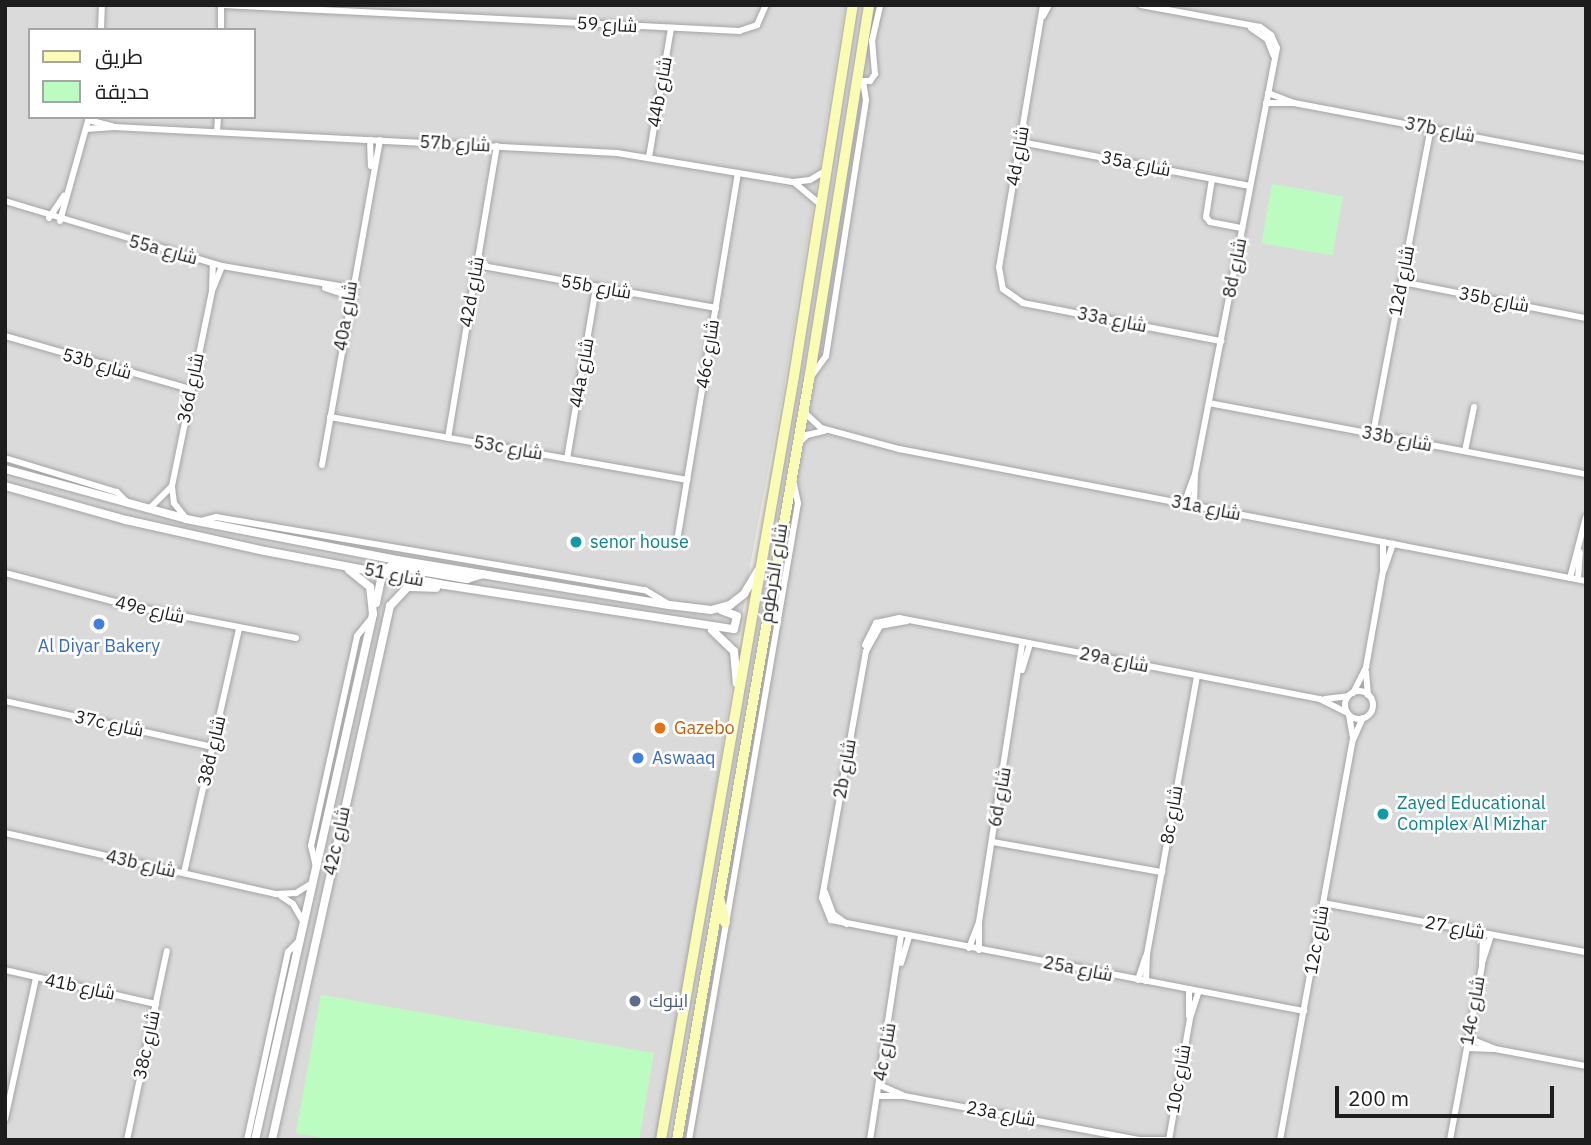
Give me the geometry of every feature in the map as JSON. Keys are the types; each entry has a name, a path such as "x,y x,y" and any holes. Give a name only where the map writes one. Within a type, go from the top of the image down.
{"main road":[{"name":"شارع الخرطوم","path":"661,1140 763,558 853,5"},
{"name":"شارع الخرطوم","path":"677,1140 724,855 860,80 869,5"},
{"path":"781,529 780,494 791,447 782,439"},
{"path":"710,853 724,855"},
{"path":"718,894 725,922"}],"street":[{"path":"101,28 102,5"},
{"path":"221,28 222,5"},
{"name":"شارع 59","path":"222,5 341,8 746,31 762,20 766,5"},
{"path":"809,380 826,356 866,100 875,77 872,41 880,5"},
{"name":"4d شارع","path":"1006,294 999,267 1043,5"},
{"name":"4d شارع","path":"1042,18 1049,5"},
{"name":"8d شارع","path":"1141,5 1248,26 1269,37 1274,62 1195,475 1194,506"},
{"name":"44b شارع","path":"649,156 671,28"},
{"path":"866,100 860,80 875,77"},
{"name":"37b شارع","path":"1268,93 1294,103"},
{"name":"37b شارع","path":"1266,103 1294,103 1586,158"},
{"path":"60,221 64,196 88,119"},
{"name":"57b شارع","path":"88,119 114,127"},
{"path":"217,132 218,119"},
{"name":"57b شارع","path":"86,129 114,127 649,156 793,182 810,180 825,171"},
{"name":"12d شارع","path":"1373,434 1431,128"},
{"name":"40a شارع","path":"370,140 371,168"},
{"name":"40a شارع","path":"322,465 371,168 380,140"},
{"name":"35a شارع","path":"1021,142 1250,186"},
{"name":"42d شارع","path":"448,438 497,146"},
{"name":"46c شارع","path":"678,535 738,173"},
{"path":"1212,179 1206,217 1209,222 1242,228"},
{"name":"57b شارع","path":"793,182 819,203"},
{"path":"49,218 64,196"},
{"name":"55a شارع","path":"5,201 49,218 212,264 351,292"},
{"name":"36d شارع","path":"212,264 212,291"},
{"name":"55b شارع","path":"477,265 716,308"},
{"name":"36d شارع","path":"172,486 212,291 222,266"},
{"name":"35b شارع","path":"1402,282 1586,318"},
{"name":"44a شارع","path":"567,459 596,287"},
{"name":"33a شارع","path":"1006,294 1023,303 1221,341"},
{"name":"53b شارع","path":"5,336 190,389"},
{"name":"33b شارع","path":"1209,403 1586,474"},
{"path":"1465,452 1474,407"},
{"name":"31a شارع","path":"804,411 827,430 899,449 1578,579"},
{"name":"53c شارع","path":"330,417 687,480"},
{"path":"797,444 813,432 827,430"},
{"path":"5,458 120,493 130,505"},
{"name":"شارع 51","path":"5,469 186,519 484,574 670,605 718,610"},
{"path":"689,1140 798,503 790,473"},
{"name":"8d شارع","path":"1184,504 1195,475"},
{"name":"شارع 51","path":"5,486 167,530 383,573 445,585 694,621 721,635 732,646 738,695"},
{"path":"148,509 164,499 172,486"},
{"path":"172,486 174,503 186,519"},
{"path":"1578,579 1586,516"},
{"path":"201,521 216,517 645,590 670,605"},
{"path":"1383,542 1383,572"},
{"path":"1368,695 1366,667 1383,572 1393,544"},
{"path":"718,610 744,594 763,558"},
{"name":"42c شارع","path":"255,1140 372,617 372,592 366,580 338,564"},
{"path":"316,867 311,846 355,649 360,629 372,617 383,573 394,566 467,579 484,574"},
{"name":"49e شارع","path":"5,573 239,628 296,638"},
{"name":"42c شارع","path":"272,1140 394,597 408,587 445,585"},
{"path":"694,621 734,629 737,616 718,610"},
{"name":"29a شارع","path":"878,624 889,617 1320,699 1363,719"},
{"name":"2b شارع","path":"826,909 825,887 866,651 866,637 878,624"},
{"name":"38d شارع","path":"184,873 239,628"},
{"name":"6d شارع","path":"979,950 979,922 1026,644"},
{"path":"364,647 376,649 377,671"},
{"path":"1351,695 1366,667"},
{"name":"8c شارع","path":"1146,981 1147,954 1197,676"},
{"name":"12c شارع","path":"1351,695 1348,713 1353,740"},
{"name":"29a شارع","path":"1320,699 1368,695"},
{"name":"12c شارع","path":"1280,1140 1353,740 1363,719 1372,709 1368,695"},
{"name":"37c شارع","path":"5,701 212,747"},
{"name":"43b شارع","path":"5,833 276,894 296,893 312,883"},
{"path":"993,842 1162,872"},
{"path":"276,894 293,904 303,921"},
{"name":"شارع 27","path":"1323,903 1586,952"},
{"name":"25a شارع","path":"826,909 835,923 852,927 1304,1011"},
{"name":"6d شارع","path":"969,948 979,922"},
{"name":"14c شارع","path":"1482,965 1483,933"},
{"name":"14c شارع","path":"1450,1140 1482,965 1491,935"},
{"name":"4c شارع","path":"900,965 901,936"},
{"name":"4c شارع","path":"870,1140 900,965 909,937"},
{"path":"247,1140 288,952 299,942"},
{"name":"38c شارع","path":"127,1140 167,951"},
{"name":"8c شارع","path":"1138,980 1147,954"},
{"name":"41b شارع","path":"5,970 156,1004"},
{"path":"5,1119 36,978"},
{"name":"10c شارع","path":"1189,989 1190,1018"},
{"name":"10c شارع","path":"1167,1140 1190,1018 1199,991"},
{"path":"1468,1038 1494,1049"},
{"path":"1467,1048 1494,1049 1586,1066"},
{"name":"23a شارع","path":"879,1085 904,1096"},
{"name":"23a شارع","path":"877,1096 904,1096 1139,1140 1167,1140"}],"shaded area":[{"path":"5,5 845,5 783,393 750,566 662,1140 5,1140"},
{"path":"875,5 1586,5 1586,1140 679,1140"}],"green space":[{"path":"1272,184 1343,197 1332,256 1262,243"},
{"path":"321,995 654,1053 639,1140 336,1140 296,1133"}],"place":[{"name":"senor house","path":"576,542"},
{"name":"Al Diyar Bakery","path":"99,624"},
{"name":"Gazebo","path":"660,728"},
{"name":"Aswaaq","path":"638,758"},
{"name":"Zayed Educational Complex Al Mizhar","path":"1383,814"},
{"name":"اينوك","path":"635,1001"}]}
